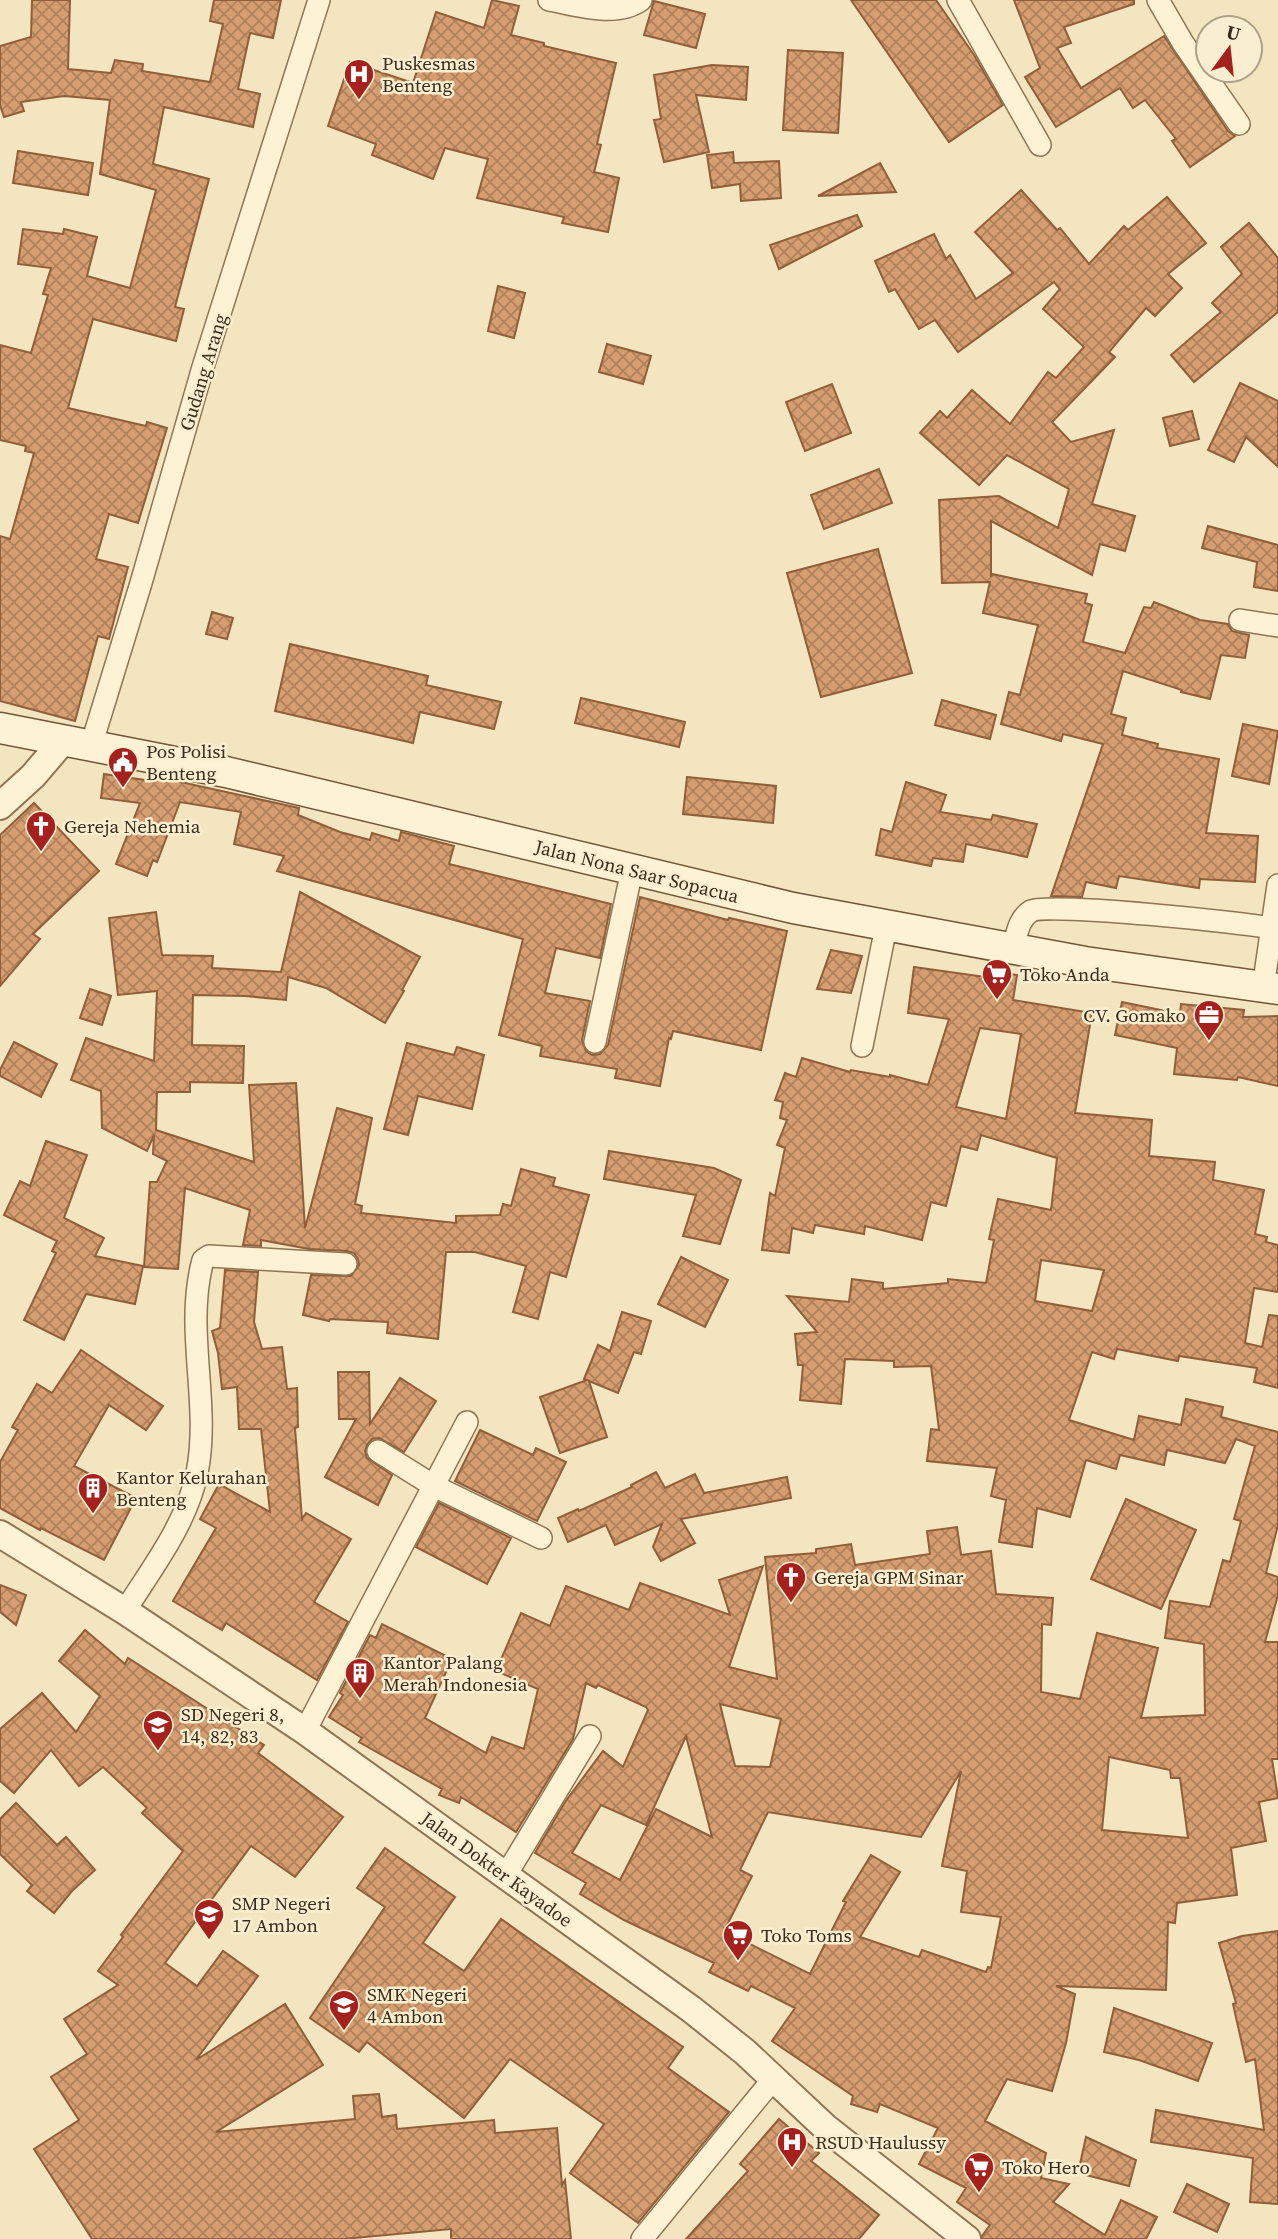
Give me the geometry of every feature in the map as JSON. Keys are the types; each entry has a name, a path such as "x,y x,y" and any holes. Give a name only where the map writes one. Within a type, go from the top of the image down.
{"main road":[{"name":"Jalan Nona Saar Sopacua","path":"0,728 226,772 793,908 1085,962 1270,989"}],"street":[{"name":"Gudang Arang","path":"91,746 203,367 319,0"},
{"path":"549,0 612,9 631,7 641,0"},
{"path":"958,0 1040,145"},
{"path":"1158,0 1183,43 1238,124"},
{"path":"1240,620 1278,626"},
{"path":"0,806 33,776 62,741"},
{"path":"595,1042 632,870"},
{"path":"1270,989 1278,885"},
{"path":"1013,948 1020,922 1030,911 1042,908 1090,909 1275,928"},
{"path":"862,1046 886,927"},
{"path":"125,1611 184,1512 198,1471 200,1417 195,1300 203,1260 209,1256 346,1264"},
{"path":"305,1731 467,1422"},
{"path":"378,1451 434,1486 541,1538"},
{"name":"Jalan Dokter Kayadoe","path":"0,1534 125,1611 305,1731 691,2009 774,2078 825,2127 967,2239"},
{"path":"506,1875 590,1736"},
{"path":"642,2239 774,2078"}],"building":[{"path":"32,0 70,0 68,69 111,73 115,60 143,64 142,71 210,82 223,24 210,21 214,0 281,0 273,38 250,33 238,89 260,94 253,127 164,107 153,164 209,179 175,307 184,309 176,341 93,319 68,408 146,426 147,422 167,428 138,523 109,514 96,559 128,567 109,639 98,636 75,721 0,701 0,536 10,539 34,453 25,451 26,446 0,440 0,345 31,353 48,295 43,294 51,268 18,264 23,229 63,234 64,229 97,237 87,276 130,288 156,190 100,174 110,100 64,96 21,102 24,111 4,117 0,105 0,46 31,37"},
{"path":"492,0 519,6 511,35 544,43 544,46 616,63 597,144 601,145 594,172 619,178 608,232 562,223 564,217 477,198 488,159 445,148 433,179 372,155 376,144 328,126 350,62 413,83 436,12 484,28"},
{"path":"851,0 936,0 974,55 1003,105 949,142"},
{"path":"1014,0 1134,0 1134,4 1064,27 1071,43 1057,48 1081,88 1164,36 1194,84 1228,131 1235,136 1190,167 1172,141 1176,139 1145,100 1133,108 1120,88 1056,127 1025,77 1040,68"},
{"path":"654,1 705,14 696,48 644,35"},
{"path":"788,50 843,53 838,133 783,130"},
{"path":"712,65 748,67 746,100 696,95 709,152 664,162 654,120 661,119 654,75"},
{"path":"18,151 93,163 88,195 13,183"},
{"path":"733,152 734,163 779,161 781,198 741,201 740,184 712,188 707,155"},
{"path":"880,163 896,192 818,196"},
{"path":"1021,190 1057,230 1060,228 1089,264 1124,226 1128,230 1167,197 1206,243 1168,274 1182,288 1155,316 1146,308 1109,352 1115,357 1052,422 1071,442 1114,430 1092,504 1135,516 1125,551 1100,544 1092,575 991,521 991,577 992,574 1087,594 1085,603 1092,605 1083,642 1125,653 1144,607 1151,608 1154,602 1200,620 1228,624 1232,631 1249,635 1245,658 1221,655 1210,699 1181,692 1182,690 1123,671 1111,714 1126,718 1122,735 1158,744 1157,748 1219,759 1206,833 1258,836 1255,882 1200,879 1199,888 1119,876 1116,888 1086,882 1082,897 1051,896 1103,744 1063,734 1061,741 1001,724 1009,692 1020,695 1038,625 983,613 990,582 942,583 939,500 999,496 1058,528 1069,489 1007,455 979,485 920,433 940,411 947,418 972,390 1010,424 1048,372 1056,378 1084,347 1043,309 1060,289 1054,282 958,352 935,320 919,329 895,289 889,292 875,261 934,234 946,259 950,255 976,299 1013,273 975,232"},
{"path":"857,215 862,226 779,269 770,245"},
{"path":"1249,223 1278,258 1278,312 1194,382 1171,355 1221,312 1212,303 1242,274 1221,247"},
{"path":"498,286 525,293 514,338 488,331"},
{"path":"607,344 651,356 643,384 599,372"},
{"path":"1240,383 1278,401 1278,467 1246,437 1234,462 1208,450"},
{"path":"832,384 851,433 805,451 786,402"},
{"path":"1192,411 1199,439 1170,446 1163,418"},
{"path":"879,469 892,503 824,529 811,495"},
{"path":"1208,526 1278,545 1278,591 1254,587 1257,562 1202,548"},
{"path":"878,549 912,673 821,697 787,573"},
{"path":"212,612 233,618 227,639 206,634"},
{"path":"290,644 428,676 426,685 501,702 494,729 420,712 413,743 275,711"},
{"path":"581,698 685,722 679,747 575,723"},
{"path":"942,700 996,715 990,739 935,725"},
{"path":"1243,724 1278,731 1269,784 1232,776"},
{"path":"104,774 152,781 153,776 299,808 298,815 340,832 370,840 372,833 399,841 401,832 454,846 449,864 611,904 600,958 556,948 545,993 590,1001 582,1040 586,1051 592,1055 600,1054 608,1045 640,897 728,920 729,918 787,931 761,1050 673,1031 671,1039 669,1038 660,1086 615,1078 617,1069 540,1056 542,1046 499,1035 523,939 277,871 284,856 234,844 241,812 180,802 157,862 153,860 147,876 116,864 140,803 101,798"},
{"path":"687,777 776,786 773,823 683,814"},
{"path":"906,782 946,795 940,812 991,820 993,815 1037,824 1027,857 966,844 963,862 933,858 931,866 876,855 881,829 892,832"},
{"name":"Gereja Nehemia","path":"34,803 99,871 33,934 40,939 0,986 0,835"},
{"path":"300,892 420,957 385,1023 326,988 288,977 286,1000 193,995 192,1045 244,1046 243,1083 190,1082 190,1092 157,1092 156,1130 254,1162 249,1085 296,1083 305,1228 337,1108 372,1118 355,1204 362,1206 361,1213 456,1223 456,1216 500,1215 503,1204 511,1206 521,1169 555,1178 553,1186 589,1195 566,1277 550,1272 538,1319 513,1312 526,1266 475,1252 446,1252 438,1339 387,1333 388,1322 329,1321 303,1315 311,1275 351,1276 359,1265 354,1253 309,1249 261,1240 261,1246 243,1245 250,1210 185,1188 178,1269 144,1267 150,1182 157,1182 167,1161 153,1154 154,1135 147,1151 102,1128 101,1091 71,1080 86,1038 154,1061 157,991 118,995 109,918 156,912 162,955 213,956 212,968 281,972"},
{"path":"831,950 862,956 851,993 817,989"},
{"path":"914,967 985,977 987,970 1017,975 1013,1000 1092,1013 1075,1113 1152,1120 1149,1156 1215,1162 1213,1180 1264,1190 1255,1234 1267,1237 1266,1242 1278,1245 1278,1292 1254,1288 1245,1343 1262,1347 1269,1315 1278,1316 1278,1388 1254,1382 1257,1368 1179,1356 1178,1361 1117,1349 1114,1359 1092,1352 1069,1420 1134,1440 1139,1416 1181,1425 1186,1399 1223,1407 1221,1417 1278,1432 1278,1525 1266,1573 1278,1577 1278,1595 1265,1642 1278,1642 1278,1759 1272,1759 1278,1798 1259,1802 1266,1841 1231,1848 1237,1895 1177,1903 1175,1923 1168,1922 1166,1990 1056,1986 1075,1994 1066,2043 1052,2091 1007,2079 985,2121 1046,2153 1041,2178 1069,2184 1053,2202 1105,2235 1121,2200 1157,2217 1146,2239 982,2239 990,2225 957,2202 966,2188 919,2164 938,2128 880,2104 877,2112 851,2104 853,2096 772,2041 795,2008 751,1986 748,1991 709,1972 714,1963 624,1920 580,1894 586,1883 535,1853 565,1802 603,1751 623,1767 648,1710 646,1707 598,1685 596,1688 586,1683 573,1739 516,1832 461,1797 459,1803 439,1795 442,1789 359,1742 362,1738 329,1717 343,1695 340,1693 370,1635 376,1638 382,1624 452,1659 425,1718 486,1753 492,1737 524,1749 538,1689 496,1671 521,1613 550,1626 566,1586 629,1610 640,1583 730,1615 719,1580 763,1566 729,1667 777,1679 765,1557 816,1553 816,1549 851,1544 855,1565 930,1554 927,1531 957,1527 961,1555 991,1551 996,1594 1053,1598 1051,1625 1042,1624 1041,1692 1080,1699 1097,1633 1158,1648 1141,1718 1205,1715 1204,1644 1165,1638 1170,1601 1210,1607 1223,1560 1230,1562 1241,1521 1234,1519 1255,1446 1236,1439 1225,1463 1167,1450 1164,1465 1120,1455 1116,1469 1086,1460 1070,1517 1037,1508 1032,1547 999,1542 1006,1500 991,1496 997,1468 927,1461 931,1429 939,1430 931,1366 894,1367 894,1361 845,1359 841,1404 800,1400 803,1365 798,1365 795,1334 817,1332 787,1296 849,1302 852,1279 883,1283 883,1289 948,1283 948,1279 986,1283 994,1240 989,1239 998,1199 1051,1210 1057,1158 981,1135 977,1150 961,1146 946,1206 931,1202 922,1240 865,1226 864,1234 815,1225 813,1233 792,1228 789,1253 762,1250 770,1193 775,1196 785,1148 777,1145 787,1120 780,1118 783,1102 775,1100 785,1073 796,1077 802,1058 850,1072 890,1075 928,1085 949,1019 908,1013","holes":["980,1028 1021,1034 1006,1119 956,1107","1041,1260 1104,1270 1092,1311 1035,1301","720,1704 781,1719 770,1767 735,1766","686,1736 712,1837 656,1809 620,1880 572,1853 601,1805 646,1825","1109,1757 1170,1770 1171,1778 1180,1778 1188,1838 1102,1830","961,1771 942,1866 967,1871 961,1912 1001,1917 991,1968 988,1967 986,1972 922,1950 919,1957 860,1937 900,1872 871,1855 843,1901 846,1902 810,1974 724,1931 752,1876 740,1870 768,1812 921,1837"]},
{"path":"90,989 111,996 102,1025 80,1018"},
{"path":"1122,1002 1180,1014 1181,1004 1244,1010 1243,1017 1278,1016 1278,1086 1238,1077 1237,1080 1174,1074 1177,1048 1115,1035"},
{"path":"14,1042 57,1064 41,1097 0,1076 0,1070"},
{"path":"407,1043 454,1055 457,1047 484,1055 472,1109 418,1096 408,1135 384,1129"},
{"path":"46,1141 87,1155 64,1218 104,1238 95,1256 143,1266 135,1304 86,1294 64,1340 24,1320 56,1253 52,1251 57,1241 4,1215 20,1181 30,1186"},
{"path":"609,1151 714,1168 741,1180 720,1244 683,1236 696,1195 604,1179"},
{"path":"681,1257 728,1280 705,1327 658,1304"},
{"path":"225,1270 258,1272 254,1322 262,1349 282,1347 287,1389 297,1388 298,1427 295,1428 302,1519 306,1513 351,1539 314,1602 348,1622 317,1680 226,1623 222,1630 173,1601 216,1528 200,1519 219,1484 270,1512 261,1429 239,1429 237,1387 222,1389 218,1353 212,1331 220,1328"},
{"path":"622,1312 651,1321 641,1354 634,1352 618,1393 589,1381 607,1437 560,1453 540,1397 587,1380 584,1379 598,1345 610,1351"},
{"path":"81,1350 163,1406 146,1430 109,1405 74,1466 136,1498 104,1560 0,1508 0,1462 18,1430 12,1427 37,1384 52,1393"},
{"path":"338,1372 369,1372 370,1424 400,1378 436,1401 404,1452 379,1438 372,1439 367,1445 367,1458 392,1475 378,1505 325,1477 356,1419 339,1419"},
{"path":"480,1430 533,1455 536,1448 566,1462 537,1521 455,1481"},
{"path":"656,1472 665,1488 695,1474 704,1493 787,1477 791,1498 681,1519 695,1543 661,1561 653,1547 662,1524 615,1545 606,1525 568,1542 558,1518 632,1487 631,1485"},
{"path":"1126,1499 1196,1530 1161,1609 1091,1579"},
{"path":"439,1503 511,1538 487,1584 416,1547"},
{"path":"0,1585 26,1595 16,1625 0,1612"},
{"path":"85,1630 125,1664 128,1658 264,1745 258,1753 343,1817 295,1877 251,1846 165,1963 197,1986 223,1951 258,1976 196,2060 285,2004 323,2065 216,2132 355,2119 353,2096 379,2094 382,2117 396,2115 397,2129 494,2120 495,2133 557,2128 562,2185 565,2180 571,2239 451,2239 451,2229 343,2239 92,2239 34,2149 79,2120 51,2077 87,2054 64,2019 118,1985 98,1971 183,1851 142,1813 147,1808 103,1767 79,1786 51,1750 14,1793 0,1781 0,1729 42,1693 76,1732 100,1696 59,1661"},
{"path":"16,1803 57,1845 66,1837 95,1870 72,1891 54,1913 27,1891 32,1885 0,1854 0,1819"},
{"path":"385,1848 455,1897 423,1943 464,1971 501,1919 683,2047 668,2068 729,2112 638,2223 570,2173 604,2124 510,2059 464,2118 367,2042 359,2052 310,2018 385,1907 357,1888"},
{"path":"1278,1931 1278,2204 1250,2202 1253,2158 1151,2142 1156,2110 1264,2130 1255,2059 1246,2062 1233,2004 1236,2003 1219,1943 1242,1936"},
{"path":"1114,2008 1212,2043 1198,2081 1139,2060 1104,2052"},
{"path":"779,2119 819,2153 811,2161 879,2215 859,2239 686,2239 748,2171 740,2164"},
{"path":"1086,2137 1136,2160 1129,2186 1078,2173"},
{"path":"1187,2184 1229,2204 1217,2232 1174,2212"}],"place":[{"name":"Puskesmas Benteng","path":"359,101"},
{"name":"Pos Polisi Benteng","path":"123,789"},
{"name":"Gereja Nehemia","path":"41,853"},
{"name":"Toko Anda","path":"997,1001"},
{"name":"CV. Gomako","path":"1209,1042"},
{"name":"Kantor Kelurahan Benteng","path":"93,1515"},
{"name":"Gereja GPM Sinar","path":"791,1604"},
{"name":"Kantor Palang Merah Indonesia","path":"360,1700"},
{"name":"SD Negeri 8, 14, 82, 83","path":"158,1752"},
{"name":"SMP Negeri 17 Ambon","path":"209,1941"},
{"name":"Toko Toms","path":"738,1962"},
{"name":"SMK Negeri 4 Ambon","path":"344,2032"},
{"name":"RSUD Haulussy","path":"792,2169"},
{"name":"Toko Hero","path":"979,2194"}]}
